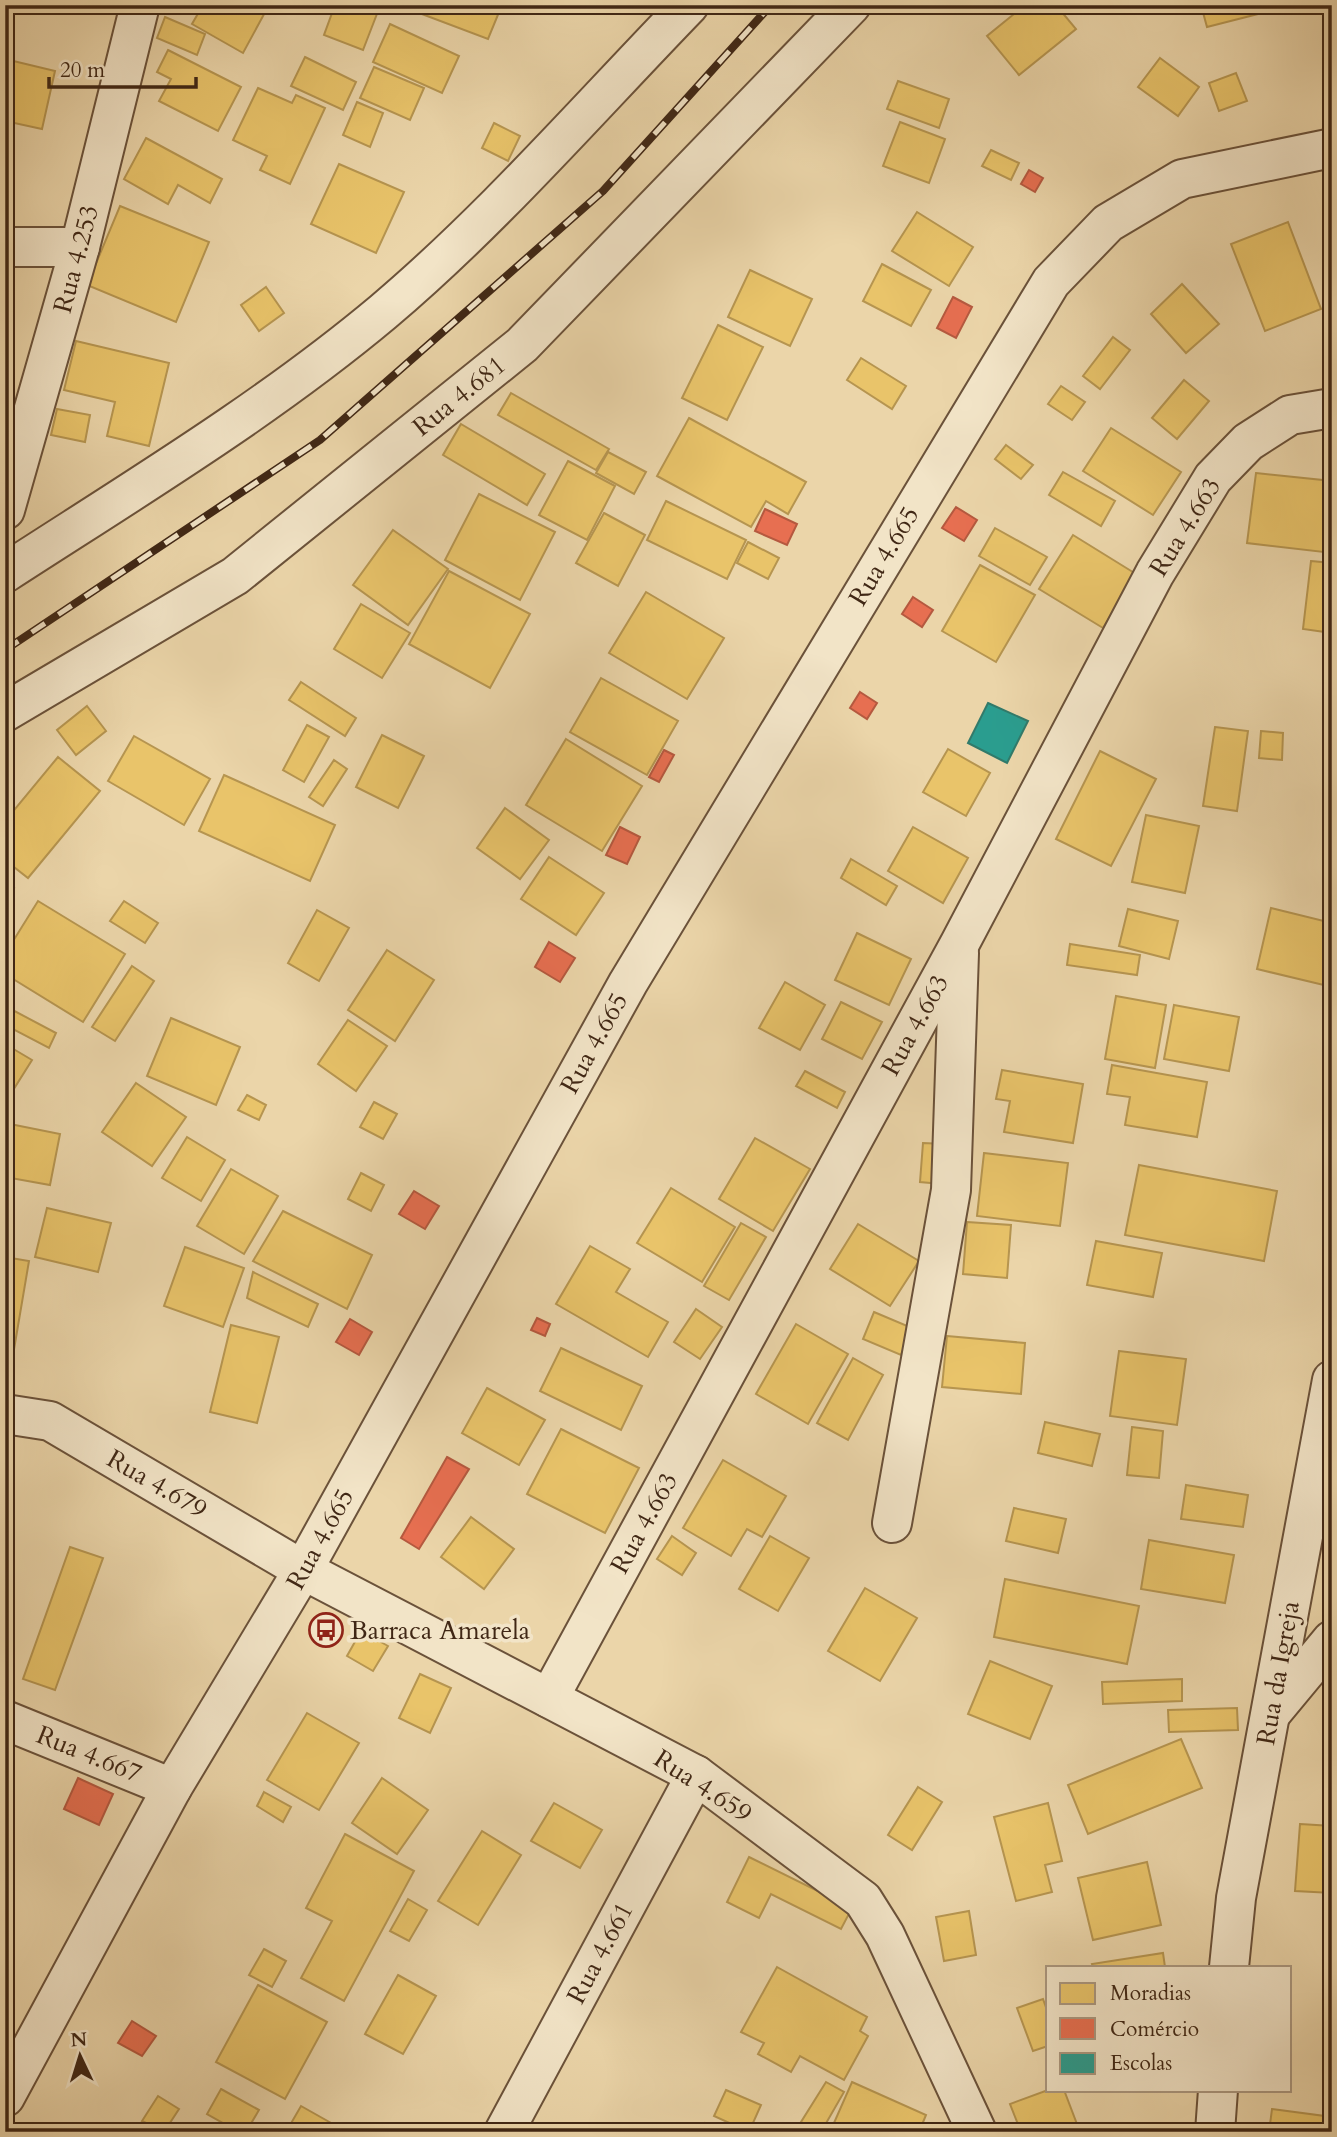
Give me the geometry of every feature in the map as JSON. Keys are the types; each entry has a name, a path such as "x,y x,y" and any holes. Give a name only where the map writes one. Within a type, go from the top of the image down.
{"street":[{"name":"Rua 4.253","path":"5,510 80,247 140,5"},
{"path":"5,573 223,431 381,313 449,254 689,5"},
{"name":"Rua 4.681","path":"5,712 235,576 522,345 851,5"},
{"name":"Rua 4.665","path":"5,2098 172,1788 303,1570 628,983 1051,282 1108,223 1182,179 1332,148"},
{"path":"5,247 80,247"},
{"name":"Rua 4.663","path":"549,1698 960,943 1155,573 1213,478 1248,442 1290,415 1332,408"},
{"path":"892,1523 951,1190 960,943"},
{"name":"Rua da Igreja","path":"1230,1966 1236,1898 1332,1380"},
{"name":"Rua 4.679","path":"5,1414 50,1421 303,1570"},
{"name":"Rua 4.659","path":"303,1570 696,1775 863,1900 885,1936 977,2132"},
{"path":"1271,1713 1332,1640"},
{"name":"Rua 4.667","path":"5,1720 172,1788"},
{"name":"Rua 4.661","path":"504,2132 696,1775"},
{"path":"1215,2132 1219,2092"}],"building: Moradias":[{"path":"203,5 269,5 243,53 192,24"},
{"path":"335,5 380,6 363,50 324,35"},
{"path":"398,5 502,5 488,39"},
{"path":"1025,5 1056,5 1076,29 1019,75 987,36"},
{"path":"1201,5 1260,5 1262,13 1207,27"},
{"path":"165,17 205,34 197,55 157,38"},
{"path":"390,24 459,56 442,93 373,62"},
{"path":"168,50 241,87 218,131 159,101 171,79 157,72"},
{"path":"305,57 356,82 343,110 291,86"},
{"path":"1160,58 1199,87 1178,116 1138,87"},
{"path":"5,59 55,71 42,129 5,121"},
{"path":"374,67 424,88 410,120 360,98"},
{"path":"1236,73 1247,101 1219,111 1209,83"},
{"path":"898,81 949,99 939,128 887,109"},
{"path":"258,88 292,103 296,95 325,108 290,184 260,170 267,156 233,140"},
{"path":"357,102 383,113 370,147 343,135"},
{"path":"900,122 945,139 929,183 883,166"},
{"path":"494,123 520,136 508,161 482,148"},
{"path":"146,138 222,179 210,203 178,185 168,204 124,179"},
{"path":"991,150 1019,163 1011,180 982,166"},
{"path":"339,164 404,192 376,253 311,224"},
{"path":"120,206 209,242 176,322 87,285"},
{"path":"917,212 973,247 949,286 892,251"},
{"path":"1288,222 1321,309 1265,331 1231,244"},
{"path":"1332,231 1332,288 1327,232"},
{"path":"882,264 931,290 911,326 863,301"},
{"path":"750,270 812,299 790,346 728,317"},
{"path":"1182,284 1219,324 1186,353 1151,314"},
{"path":"266,287 284,313 259,331 241,305"},
{"path":"718,325 763,347 727,420 682,398"},
{"path":"1113,337 1130,350 1100,389 1083,376"},
{"path":"76,341 169,363 149,446 107,436 115,402 64,390"},
{"path":"861,358 906,386 892,409 847,380"},
{"path":"1184,380 1209,401 1177,439 1152,418"},
{"path":"1061,386 1085,402 1072,420 1048,404"},
{"path":"511,393 609,449 596,470 498,415"},
{"path":"57,409 90,415 85,442 51,435"},
{"path":"689,418 806,482 788,514 766,501 751,527 657,476"},
{"path":"461,424 545,474 527,505 443,455"},
{"path":"1111,428 1181,472 1153,515 1083,471"},
{"path":"1006,445 1033,465 1021,479 995,459"},
{"path":"608,452 646,472 634,494 596,473"},
{"path":"568,461 615,486 587,540 539,515"},
{"path":"1063,472 1115,501 1101,526 1049,495"},
{"path":"1256,473 1332,481 1332,553 1247,543"},
{"path":"479,494 555,532 520,600 445,560"},
{"path":"666,501 746,540 727,579 647,540"},
{"path":"604,513 645,535 618,586 576,563"},
{"path":"995,528 1047,557 1030,585 979,556"},
{"path":"393,530 448,569 408,625 353,585"},
{"path":"1073,535 1136,574 1103,628 1039,589"},
{"path":"748,542 779,558 768,579 737,563"},
{"path":"1311,561 1332,563 1332,633 1303,629"},
{"path":"980,565 1035,595 996,662 942,631"},
{"path":"449,571 530,614 490,688 409,644"},
{"path":"646,592 724,638 687,699 609,653"},
{"path":"361,604 410,633 382,678 334,649"},
{"path":"601,678 678,721 647,775 570,732"},
{"path":"301,682 356,718 345,736 289,700"},
{"path":"87,706 106,731 76,755 57,730"},
{"path":"307,725 329,737 304,782 283,770"},
{"path":"1215,727 1248,731 1237,811 1203,806"},
{"path":"1261,731 1283,733 1282,760 1259,758"},
{"path":"382,735 424,756 398,808 356,787"},
{"path":"134,736 210,779 184,825 108,781"},
{"path":"566,739 642,786 602,851 526,805"},
{"path":"948,749 990,773 966,816 923,792"},
{"path":"1100,751 1156,779 1111,866 1056,839"},
{"path":"58,757 100,791 28,878 5,860 5,821"},
{"path":"334,760 347,769 323,806 309,797"},
{"path":"224,775 335,825 310,881 199,831"},
{"path":"505,808 549,840 520,879 477,848"},
{"path":"1146,815 1199,826 1185,893 1132,882"},
{"path":"913,827 968,858 943,903 888,871"},
{"path":"549,857 604,893 576,935 521,899"},
{"path":"851,859 897,886 886,905 841,878"},
{"path":"5,882 14,888 5,900"},
{"path":"38,901 125,954 83,1022 5,974 5,954"},
{"path":"124,901 158,923 145,943 110,921"},
{"path":"1271,908 1332,923 1332,987 1257,969"},
{"path":"1128,909 1178,921 1169,959 1119,946"},
{"path":"317,910 349,928 319,981 288,963"},
{"path":"857,933 911,959 889,1005 835,980"},
{"path":"1070,944 1140,955 1137,975 1067,965"},
{"path":"387,950 434,980 395,1041 348,1010"},
{"path":"132,966 154,981 115,1041 92,1027"},
{"path":"785,982 825,1005 800,1050 759,1028"},
{"path":"1116,996 1166,1005 1155,1068 1105,1059"},
{"path":"841,1002 882,1022 862,1059 822,1039"},
{"path":"1174,1005 1239,1017 1229,1071 1164,1059"},
{"path":"5,1006 56,1033 49,1048 5,1025"},
{"path":"171,1018 240,1047 216,1105 147,1076"},
{"path":"348,1020 387,1046 356,1091 318,1064"},
{"path":"5,1044 32,1060 5,1103"},
{"path":"1112,1065 1207,1082 1197,1137 1125,1125 1130,1097 1107,1094"},
{"path":"1002,1070 1083,1084 1073,1143 1004,1132 1010,1101 996,1099"},
{"path":"805,1071 845,1092 837,1108 796,1086"},
{"path":"136,1083 186,1117 152,1166 102,1132"},
{"path":"247,1095 266,1105 259,1120 238,1110"},
{"path":"374,1102 397,1114 383,1139 360,1127"},
{"path":"5,1123 60,1134 50,1185 5,1177"},
{"path":"187,1137 225,1160 201,1201 162,1178"},
{"path":"755,1138 810,1169 773,1231 719,1199"},
{"path":"923,1143 944,1144 941,1184 920,1182"},
{"path":"984,1153 1068,1163 1060,1226 977,1216"},
{"path":"1139,1165 1277,1191 1264,1261 1125,1235"},
{"path":"231,1169 278,1196 244,1254 197,1226"},
{"path":"361,1173 384,1185 371,1211 348,1199"},
{"path":"671,1188 735,1227 702,1282 637,1243"},
{"path":"47,1208 111,1223 98,1272 35,1257"},
{"path":"283,1211 372,1255 347,1309 253,1261"},
{"path":"967,1222 1011,1225 1007,1278 963,1274"},
{"path":"741,1223 766,1237 729,1300 704,1286"},
{"path":"858,1224 919,1261 890,1306 830,1269"},
{"path":"1096,1241 1162,1253 1153,1297 1087,1285"},
{"path":"590,1246 630,1269 616,1292 668,1322 648,1357 556,1304"},
{"path":"185,1247 244,1268 223,1327 164,1306"},
{"path":"5,1257 29,1261 11,1367 5,1366"},
{"path":"253,1272 318,1304 308,1327 247,1298"},
{"path":"696,1309 722,1327 700,1359 674,1342"},
{"path":"874,1312 912,1328 901,1355 863,1339"},
{"path":"796,1324 848,1354 808,1424 756,1394"},
{"path":"231,1325 279,1337 257,1423 210,1412"},
{"path":"947,1336 1025,1343 1021,1394 942,1387"},
{"path":"561,1348 642,1386 621,1430 540,1391"},
{"path":"1119,1351 1186,1359 1177,1425 1110,1416"},
{"path":"853,1358 883,1375 848,1440 817,1423"},
{"path":"487,1388 545,1420 519,1465 462,1433"},
{"path":"1045,1422 1100,1434 1092,1466 1038,1453"},
{"path":"1132,1427 1163,1431 1159,1478 1127,1475"},
{"path":"561,1429 639,1468 605,1533 527,1494"},
{"path":"723,1460 786,1496 762,1537 747,1529 731,1556 683,1528"},
{"path":"1332,1469 1332,1516 1320,1514"},
{"path":"1186,1485 1248,1495 1243,1527 1181,1519"},
{"path":"1014,1508 1066,1519 1058,1553 1006,1541"},
{"path":"471,1517 514,1549 484,1589 441,1557"},
{"path":"672,1536 696,1553 682,1575 657,1559"},
{"path":"770,1536 809,1558 778,1611 739,1589"},
{"path":"1149,1540 1234,1555 1225,1603 1141,1589"},
{"path":"70,1547 103,1558 55,1690 23,1679"},
{"path":"1005,1579 1139,1606 1127,1664 994,1637"},
{"path":"865,1588 917,1618 880,1681 828,1651"},
{"path":"5,1621 13,1622 6,1671 5,1671"},
{"path":"361,1631 388,1646 373,1671 347,1656"},
{"path":"990,1661 1052,1686 1030,1739 968,1714"},
{"path":"420,1674 451,1688 430,1733 399,1718"},
{"path":"1182,1679 1182,1701 1103,1704 1102,1682"},
{"path":"1237,1708 1238,1730 1169,1732 1168,1710"},
{"path":"307,1713 359,1743 319,1810 267,1780"},
{"path":"1181,1739 1202,1788 1088,1834 1068,1785"},
{"path":"382,1778 428,1810 397,1854 352,1823"},
{"path":"918,1787 942,1802 912,1850 888,1835"},
{"path":"264,1792 291,1807 283,1822 257,1806"},
{"path":"554,1803 602,1830 580,1868 531,1841"},
{"path":"1048,1803 1062,1861 1045,1865 1052,1892 1016,1901 994,1817"},
{"path":"1300,1824 1332,1826 1332,1893 1295,1891"},
{"path":"482,1831 521,1855 478,1925 438,1901"},
{"path":"345,1834 414,1871 344,2001 301,1978 332,1921 306,1908"},
{"path":"749,1857 852,1908 841,1929 771,1894 759,1918 727,1902"},
{"path":"1147,1862 1161,1925 1093,1940 1078,1878"},
{"path":"408,1899 427,1910 409,1941 390,1931"},
{"path":"969,1911 976,1955 944,1961 936,1917"},
{"path":"264,1949 286,1961 272,1987 249,1975"},
{"path":"1163,1953 1165,1966 1093,1966 1092,1964"},
{"path":"777,1967 867,2017 860,2031 868,2036 844,2080 800,2056 791,2072 758,2054 764,2043 741,2032"},
{"path":"398,1975 436,1996 403,2054 365,2034"},
{"path":"258,1985 327,2022 285,2099 216,2062"},
{"path":"1043,1999 1046,2007 1046,2047 1033,2051 1017,2008"},
{"path":"826,2082 844,2092 821,2132 817,2132 801,2122"},
{"path":"852,2082 926,2115 919,2132 830,2132"},
{"path":"221,2089 259,2110 246,2132 239,2132 207,2114"},
{"path":"726,2090 761,2105 749,2132 714,2116"},
{"path":"1046,2091 1065,2092 1080,2132 1021,2132 1010,2104"},
{"path":"158,2096 179,2109 164,2132 142,2121"},
{"path":"301,2106 347,2132 286,2132"},
{"path":"1272,2109 1332,2117 1332,2132 1269,2132"},
{"path":"705,2123 723,2132 700,2132"}],"building: Comércio":[{"path":"1029,170 1043,178 1035,192 1021,184"},
{"path":"953,297 972,307 956,338 937,328"},
{"path":"956,507 977,520 964,541 942,528"},
{"path":"765,509 797,524 787,545 755,531"},
{"path":"913,597 933,610 922,627 902,614"},
{"path":"860,692 877,703 867,719 850,708"},
{"path":"664,750 674,755 659,782 649,777"},
{"path":"620,827 640,837 627,864 606,855"},
{"path":"549,942 575,958 560,982 535,967"},
{"path":"414,1191 439,1206 425,1229 399,1214"},
{"path":"537,1318 550,1324 545,1336 531,1330"},
{"path":"350,1319 372,1332 359,1355 336,1342"},
{"path":"447,1457 469,1469 419,1549 401,1538"},
{"path":"78,1778 113,1794 99,1825 64,1809"},
{"path":"132,2021 156,2036 142,2056 118,2043"}],"building: Escolas":[{"path":"988,703 1028,721 1007,763 968,743"}],"railway":[{"path":"5,650 320,440 603,191 771,5"}],"place":[{"name":"Barraca Amarela","path":"326,1630"}]}
